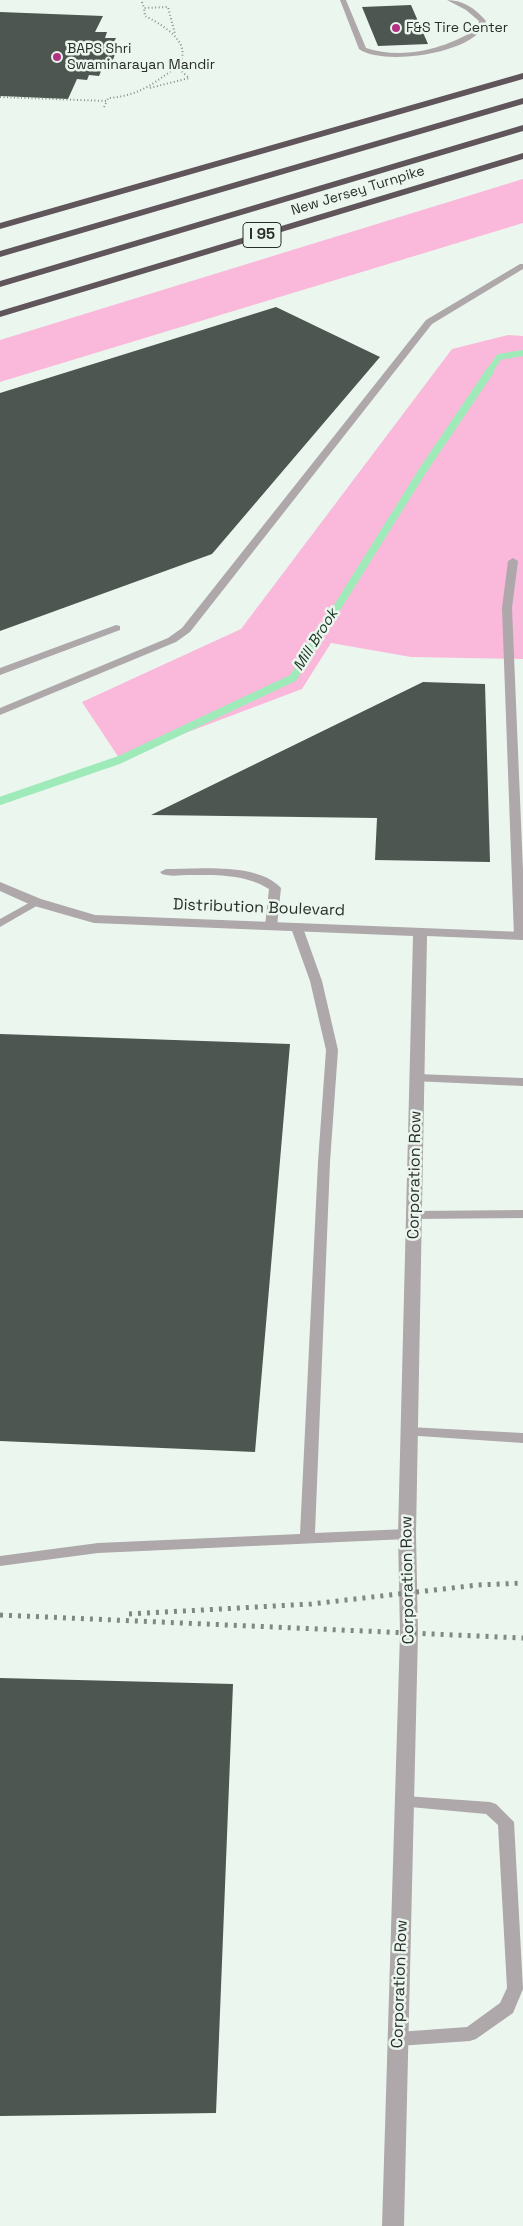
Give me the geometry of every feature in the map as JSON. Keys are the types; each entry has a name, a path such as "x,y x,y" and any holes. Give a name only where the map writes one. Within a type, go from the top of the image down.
{"highway":[{"path":"0,226 523,76"},
{"path":"0,254 523,102"},
{"name":"New Jersey Turnpike","path":"0,284 523,128"},
{"name":"New Jersey Turnpike","path":"0,314 523,156"}],"street":[{"name":"Distribution Boulevard","path":"0,886 36,902 94,919 522,936"},
{"name":"Corporation Row","path":"393,2226 410,1633 407,1534 420,933"}],"lane":[{"path":"343,0 363,49 374,54 403,55 450,46 470,38 481,29 483,21 474,12 464,5 450,0"},
{"path":"0,712 172,640 186,630 428,322 523,266"},
{"path":"513,561 507,608 522,936"},
{"path":"0,672 116,628"},
{"path":"166,872 246,874 266,880 275,888 271,926"},
{"path":"0,924 36,902"},
{"path":"297,928 316,981 332,1050 324,1162 307,1538"},
{"path":"417,1078 523,1082"},
{"path":"414,1215 523,1214"},
{"path":"409,1432 523,1438"},
{"path":"0,1561 98,1548 407,1534"},
{"path":"398,2039 470,2034 507,2008 515,1988 506,1822 490,1808 405,1802"}],"path":[{"path":"142,2 145,16 167,28 176,37"},
{"path":"142,90 161,79 182,58 168,7 144,8"},
{"path":"104,108 108,98 188,78 176,66"},
{"path":"0,97 107,101"}],"shaded area":[{"path":"523,179 523,223 0,382 0,340"},
{"path":"508,335 523,336 523,659 411,657 331,643 302,689 119,758 82,702 241,629 452,349"}],"building":[{"name":"F&S Tire Center","path":"411,5 428,44 378,46 362,7"},
{"name":"BAPS Shri Swaminarayan Mandir","path":"0,12 103,16 95,32 107,32 105,38 116,38 113,44 119,45 109,69 102,69 99,76 89,75 87,80 77,79 68,99 0,96"},
{"path":"276,307 380,357 212,554 0,631 0,393"},
{"path":"423,682 485,684 490,862 375,860 377,818 151,815"},
{"path":"0,1034 290,1044 255,1452 0,1441"},
{"path":"0,1678 233,1684 216,2113 0,2116"}],"waterway":[{"name":"Mill Brook","path":"489,372 499,357 523,353"},
{"name":"Mill Brook","path":"0,801 119,760 293,678 423,470 490,371"}],"railway":[{"path":"129,1614 311,1604 478,1585 523,1583"},
{"path":"0,1615 523,1638"}],"place":[{"name":"F&S Tire Center","path":"396,28"},
{"name":"BAPS Shri Swaminarayan Mandir","path":"57,57"}]}
